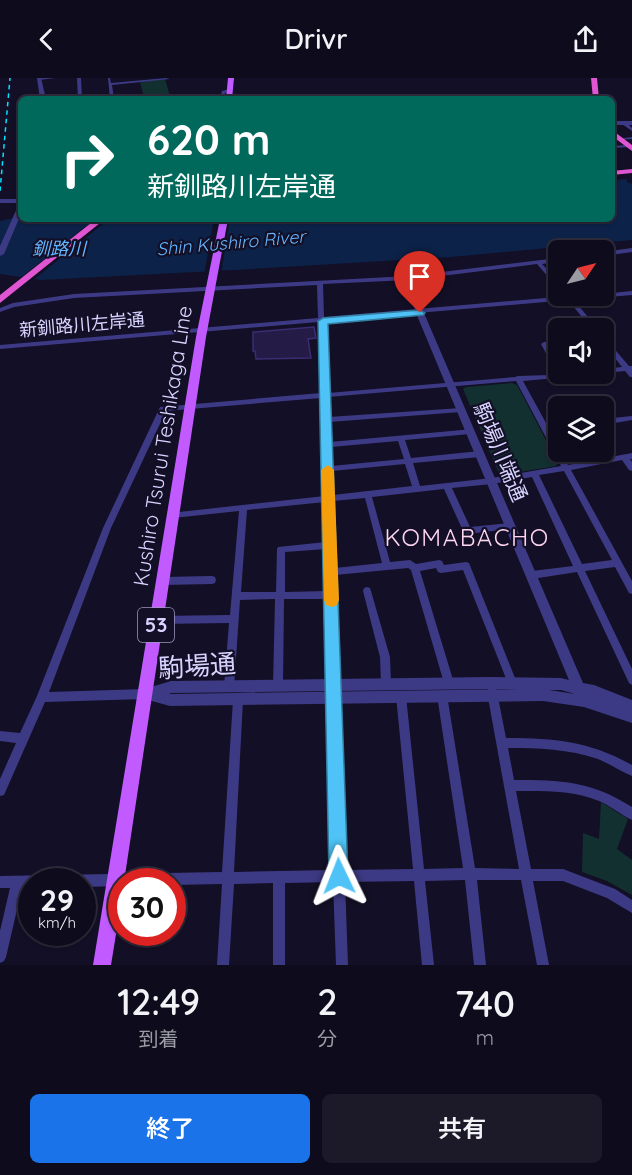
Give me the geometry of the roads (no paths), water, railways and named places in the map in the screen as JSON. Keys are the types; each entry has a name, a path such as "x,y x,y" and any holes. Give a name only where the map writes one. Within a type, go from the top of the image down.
{"highway":[{"path":"594,78 596,96"},
{"path":"615,136 630,148"},
{"path":"615,173 632,171"},
{"path":"2,299 97,222"}],"main road":[{"path":"230,96 231,78"},
{"name":"Kushiro Tsurui Teshikaga Line","path":"117,868 202,329 223,222"},
{"name":"Kushiro Tsurui Teshikaga Line","path":"102,965 108,926"}],"street":[{"path":"42,96 39,79 53,78"},
{"path":"79,78 80,96"},
{"path":"112,96 109,81 168,78 172,96"},
{"path":"138,81 140,96"},
{"path":"222,96 223,92 230,90"},
{"path":"615,123 632,123"},
{"path":"624,123 632,130"},
{"path":"615,136 632,138"},
{"path":"615,147 630,148"},
{"path":"0,201 18,201"},
{"path":"0,254 18,213"},
{"path":"614,252 632,250"},
{"path":"0,310 13,305 74,296 210,288 320,285 409,278 548,261"},
{"path":"538,262 548,274"},
{"name":"駒場川端通","path":"409,278 420,313 584,701"},
{"path":"320,285 329,499 342,965"},
{"name":"新釧路川左岸通","path":"614,295 632,293"},
{"name":"新釧路川左岸通","path":"0,347 420,313 548,300"},
{"path":"576,306 586,318"},
{"path":"0,342 123,333 135,335"},
{"path":"614,352 630,371"},
{"path":"614,371 630,371"},
{"path":"0,791 42,698 107,528 163,409 548,374"},
{"path":"518,378 547,432"},
{"path":"326,420 461,410"},
{"path":"614,420 632,418"},
{"path":"326,444 470,431"},
{"path":"401,439 417,489"},
{"path":"328,469 480,454"},
{"path":"173,515 492,481 628,456 632,468"},
{"path":"564,462 632,590"},
{"path":"534,473 632,680"},
{"path":"447,486 467,531 511,526"},
{"path":"368,495 387,566"},
{"path":"229,687 243,507"},
{"path":"278,686 281,549 330,545"},
{"path":"532,575 618,563"},
{"path":"331,572 410,564 415,568 446,689 480,965"},
{"path":"415,568 439,564 441,569 466,566 512,683"},
{"path":"163,581 212,580"},
{"path":"367,591 385,657 386,684"},
{"path":"236,596 332,595"},
{"path":"157,620 234,619"},
{"name":"駒場通","path":"491,689 512,683 579,687 632,706"},
{"name":"駒場通","path":"145,694 170,700 238,700 386,684 446,689 491,689 543,695 584,701 632,717"},
{"name":"駒場通","path":"145,694 171,687 278,686 401,696 446,689"},
{"path":"491,689 511,785 543,965"},
{"path":"42,698 145,694"},
{"path":"401,696 428,965"},
{"path":"222,965 238,700"},
{"path":"0,736 23,739"},
{"path":"503,743 556,743 577,747 599,754 632,771"},
{"path":"511,785 570,786 600,794 632,814"},
{"path":"186,879 525,874 571,877 611,893 632,906"},
{"path":"279,878 279,965"},
{"path":"0,882 18,881 0,957"}],"water":[{"name":"釧路川","path":"627,179 627,182 632,184 632,240 548,240 548,248 451,257 234,270 41,280 0,274 0,221 18,217 18,222 615,222 615,180"}],"railway":[{"path":"0,191 10,78"}],"district":[{"name":"KOMABACHO","path":"467,538"}],"water label":[{"name":"Shin Kushiro River","path":"231,243"}]}
